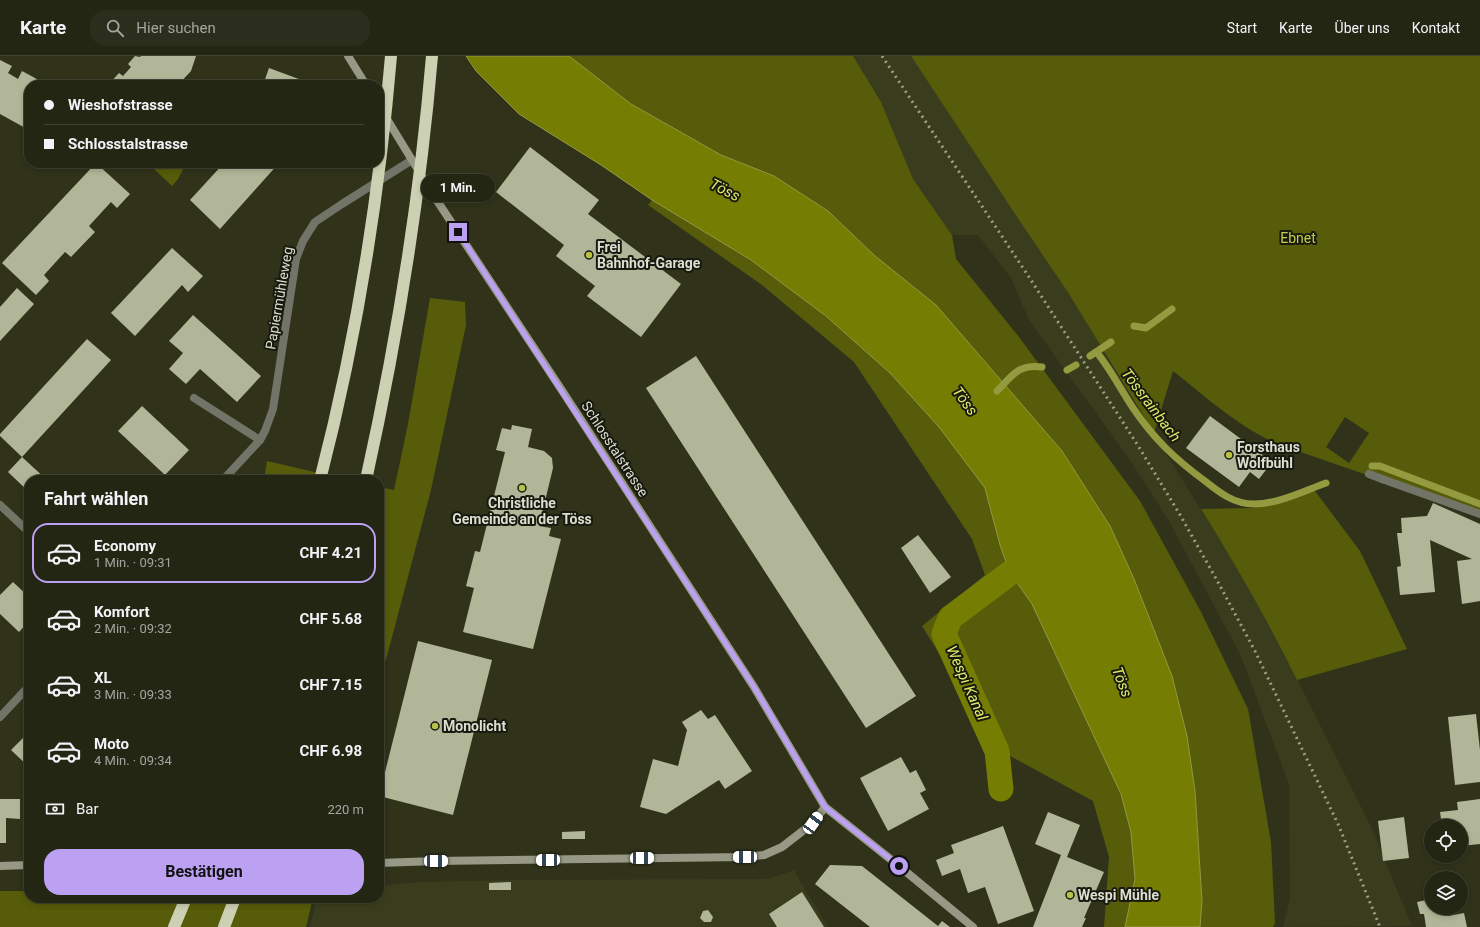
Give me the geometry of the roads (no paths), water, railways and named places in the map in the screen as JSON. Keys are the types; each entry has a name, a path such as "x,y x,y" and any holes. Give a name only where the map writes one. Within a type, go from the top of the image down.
{"highway":[{"path":"384,129 391,56"},
{"path":"367,475 392,350 410,241 422,155 432,56"},
{"path":"321,475 352,342 370,236 379,168"},
{"path":"174,927 184,903"},
{"path":"224,927 233,903"}],"main road":[{"path":"348,56 363,80"},
{"name":"Schlosstalstrasse","path":"384,114 434,196 754,687 825,807"},
{"path":"384,863 745,857 764,855 782,847 813,823 825,807 905,870 973,927"},
{"path":"0,866 24,865"}],"street":[{"name":"Papiermühleweg","path":"228,475 260,440 273,409 296,259 303,241 314,222 412,160"},
{"path":"194,398 260,440"},
{"path":"1369,474 1480,514"},
{"path":"0,505 24,527"},
{"path":"0,717 24,691"}],"water":[{"name":"Töss","path":"466,56 569,56 631,104 721,155 774,176 828,211 874,255 936,305 1062,451 1110,526 1134,579 1172,676 1187,736 1195,791 1202,901 1200,927 1125,927 1135,879 1131,832 1121,794 1032,604 1010,573 1000,545 985,488 939,427 890,373 826,316 751,260 652,200 601,165 519,114 476,71"}],"waterway":[{"path":"1134,326 1146,328 1172,309"},
{"path":"1096,352 1111,342"},
{"name":"Tössrainbach","path":"1090,356 1096,352 1098,354 1141,419 1157,439 1194,473 1216,490 1228,497 1247,504 1272,502 1326,483"},
{"name":"Tössrainbach","path":"1067,370 1076,365"},
{"name":"Tössrainbach","path":"997,391 1021,369 1027,367 1042,367"},
{"name":"Tössrainbach","path":"1372,466 1380,466 1480,504"},
{"name":"Wespi Kanal","path":"1001,789 997,751 944,634 950,618 1010,573 1039,555"}],"railway":[{"path":"882,56 1027,274 1137,444 1179,513 1255,651 1338,824 1380,927"}],"place":[{"name":"Frei Bahnhof-Garage","path":"589,255"},
{"name":"Forsthaus Wolfbühl","path":"1229,455"},
{"name":"Christliche Gemeinde an der Töss","path":"522,488"},
{"name":"Monolicht","path":"435,726"},
{"name":"Wespi Mühle","path":"1070,895"}],"park label":[{"name":"Ebnet","path":"1298,238"}]}
